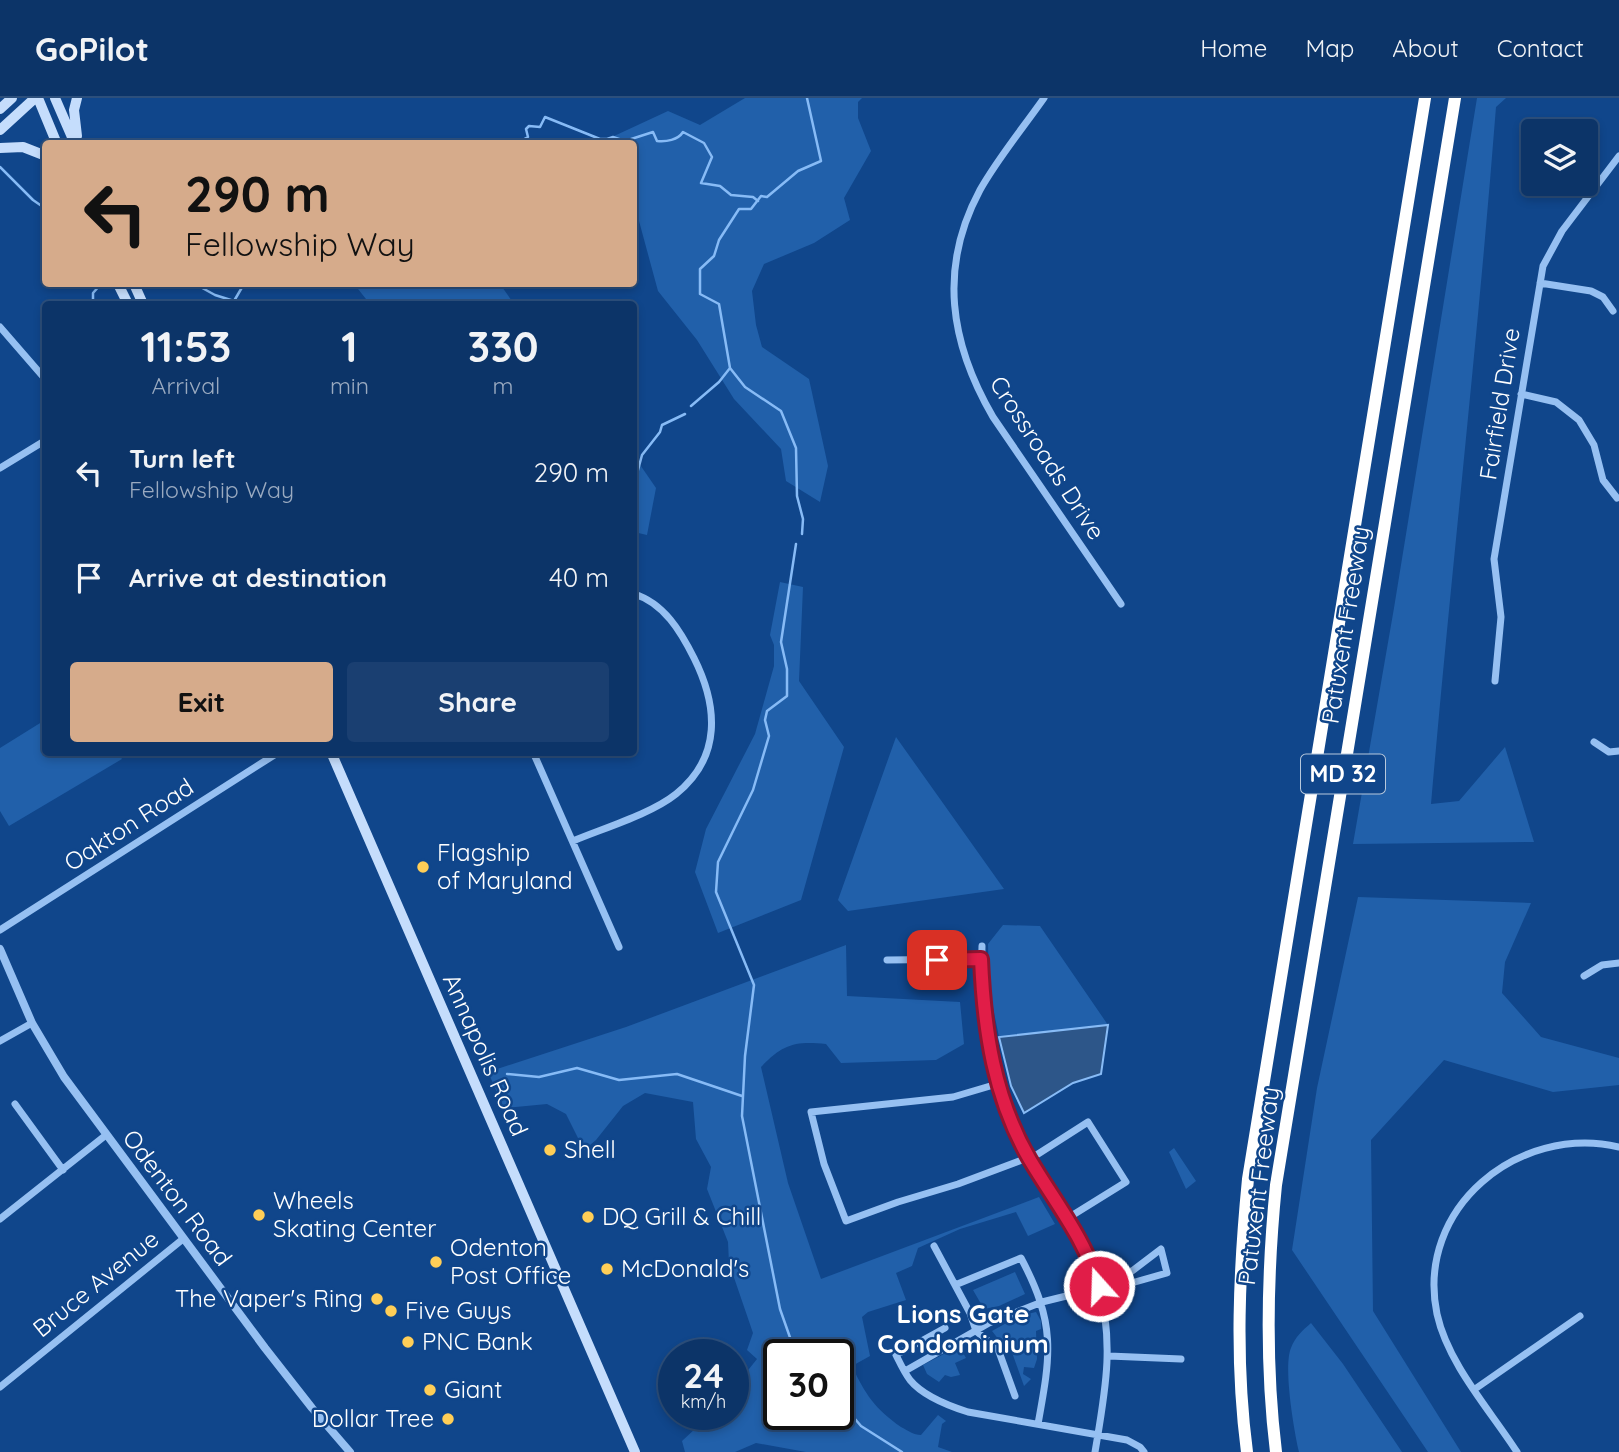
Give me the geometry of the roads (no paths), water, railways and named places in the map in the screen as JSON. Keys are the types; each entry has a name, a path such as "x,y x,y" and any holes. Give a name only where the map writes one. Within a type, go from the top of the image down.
{"highway":[{"name":"Patuxent Freeway","path":"1247,1452 1241,1403 1238,1332 1241,1245 1248,1179 1425,98"},
{"name":"Patuxent Freeway","path":"1276,1452 1267,1357 1270,1240 1276,1185 1455,98"}],"main road":[{"path":"0,108 12,98"},
{"path":"0,130 37,98 55,140"},
{"path":"55,98 75,140"},
{"path":"76,140 74,127 77,98"},
{"path":"0,148 23,147 42,154"},
{"name":"Annapolis Road","path":"333,756 635,1452"}],"street":[{"name":"Crossroads Drive","path":"1044,98 981,189 969,214 956,258 953,312 958,340 967,366 986,405 1121,604"},
{"name":"Fairfield Drive","path":"1495,681 1501,617 1494,559 1543,266 1551,247 1616,167 1619,156"},
{"path":"1540,283 1591,291 1603,297 1614,311"},
{"path":"0,327 42,375"},
{"path":"1521,394 1556,402 1579,420 1594,445 1603,480 1617,498"},
{"path":"0,468 42,442"},
{"path":"573,841 661,803 675,794 690,780 709,746 712,733 711,699 690,649 676,626 660,608 637,596"},
{"path":"1594,742 1609,752 1619,751"},
{"name":"Oakton Road","path":"0,930 273,756"},
{"path":"535,756 619,947"},
{"path":"982,946 986,1037 997,1084 1029,1158 1085,1248 1099,1286 1107,1326 1109,1356 1094,1452"},
{"name":"Odenton Road","path":"0,949 32,1023 64,1077 312,1408 351,1452"},
{"path":"887,960 981,959"},
{"path":"1584,976 1602,965 1619,963"},
{"path":"0,1041 32,1023"},
{"path":"997,1084 953,1097 811,1112 824,1164 846,1221 1029,1158 1088,1122 1126,1182 1068,1218"},
{"path":"15,1104 63,1170"},
{"path":"0,1219 106,1135"},
{"path":"1517,1452 1445,1340 1433,1290 1436,1263 1447,1229 1464,1200 1488,1175 1516,1157 1562,1144 1588,1143 1619,1147"},
{"name":"Bruce Avenue","path":"0,1387 183,1239"},
{"path":"934,1246 970,1313 976,1331 998,1349 1015,1396"},
{"path":"905,1371 976,1331 1042,1301 1099,1286 1128,1284 1167,1273 1161,1249 1122,1276 1115,1284"},
{"path":"955,1285 1021,1258 1042,1301 1049,1353 1038,1424"},
{"path":"1475,1389 1580,1316"},
{"path":"945,1328 896,1355 911,1382 951,1407 1127,1440 1144,1452"},
{"path":"1109,1356 1181,1359"}],"waterway":[{"path":"802,534 803,519 797,496 796,448 781,411 745,387 730,368 719,304 700,294 700,269 714,256 719,240 739,209 751,209 761,196 767,197 798,171 821,161 807,98"},
{"path":"522,140 528,137 526,129 529,126 540,127 545,117 600,139 613,137 622,140"},
{"path":"628,140 653,132 657,141 664,141 675,139 683,132 704,143 712,157 701,183 720,186 731,195 753,197 758,201"},
{"path":"0,167 42,206"},
{"path":"93,301 93,293 98,287"},
{"path":"200,287 234,301"},
{"path":"234,301 242,287"},
{"path":"691,406 719,382 730,368"},
{"path":"637,474 642,455 660,432 662,425 685,414"},
{"path":"791,1339 780,1309 742,1116 745,1056 754,985 716,892 718,862 753,790 769,736 765,720 767,711 787,696 787,669 781,642 796,544"},
{"path":"507,1074 539,1077 577,1068 619,1080 677,1074 742,1096"},
{"path":"854,1418 861,1426 902,1452"}],"place":[{"name":"Flagship of Maryland","path":"423,867"},
{"name":"Shell","path":"550,1150"},
{"name":"Wheels Skating Center","path":"259,1215"},
{"name":"DQ Grill & Chill","path":"588,1217"},
{"name":"Odenton Post Office","path":"436,1262"},
{"name":"McDonald's","path":"607,1269"},
{"name":"The Vaper's Ring","path":"377,1299"},
{"name":"Five Guys","path":"391,1311"},
{"name":"PNC Bank","path":"408,1342"},
{"name":"Giant","path":"430,1390"},
{"name":"Dollar Tree","path":"448,1419"}],"district":[{"name":"Lions Gate Condominium","path":"963,1329"}]}
